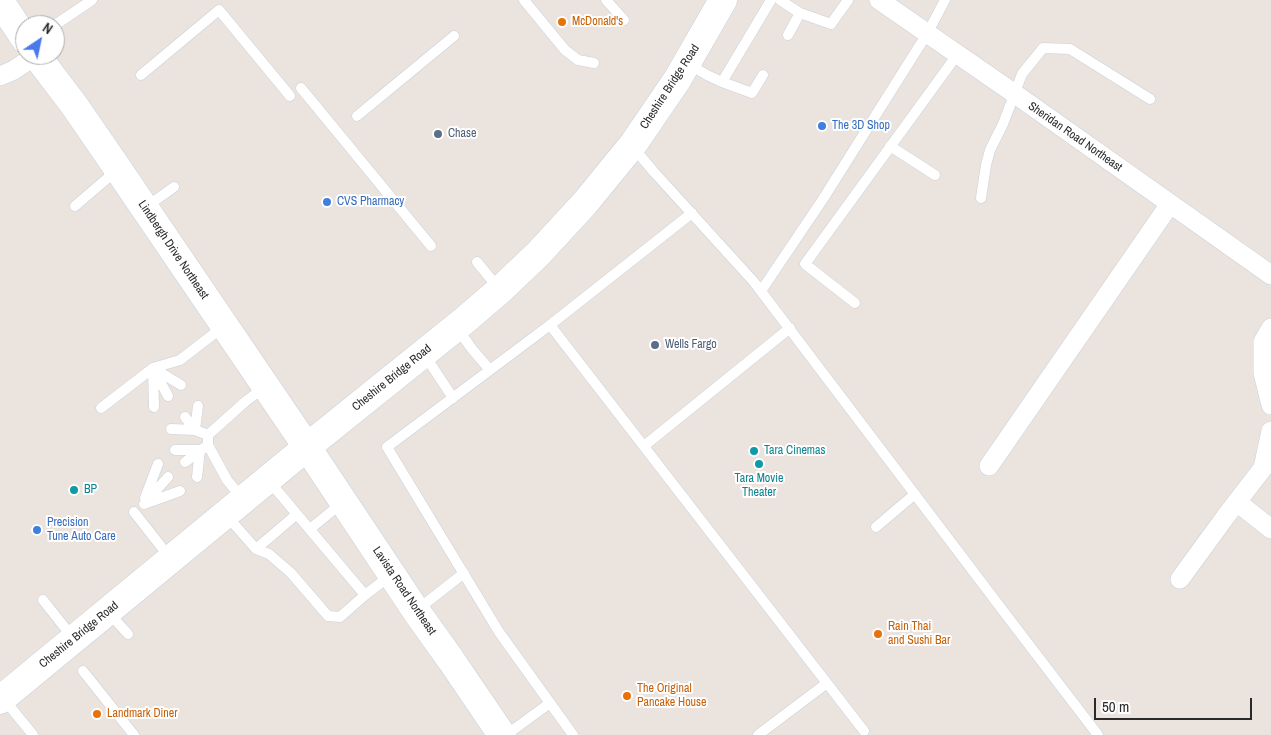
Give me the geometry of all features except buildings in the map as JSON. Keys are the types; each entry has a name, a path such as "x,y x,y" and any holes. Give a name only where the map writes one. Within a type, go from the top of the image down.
{"main road":[{"path":"0,1 15,24"},
{"name":"Cheshire Bridge Road","path":"1,698 500,290 538,254 585,203 632,145 677,80 721,1"},
{"name":"Lindbergh Drive Northeast","path":"44,65 74,105 307,447"},
{"name":"Lavista Road Northeast","path":"307,447 416,611 502,735"}],"street":[{"name":"Sheridan Road Northeast","path":"879,0 1271,275"},
{"path":"0,76 21,65"},
{"path":"989,466 1170,204"},
{"path":"1271,328 1263,342 1263,374 1271,405"},
{"path":"1180,579 1263,468 1271,431"},
{"path":"1237,502 1271,529"}],"lane":[{"path":"65,16 80,3 92,0"},
{"path":"524,0 565,50 578,60 594,63"},
{"path":"606,0 624,20"},
{"path":"722,82 771,0"},
{"path":"780,0 792,3 800,13 830,24 848,0"},
{"path":"761,291 823,199 927,34 945,0"},
{"path":"141,75 219,10 290,96"},
{"path":"788,34 800,13"},
{"path":"358,116 454,36"},
{"path":"981,198 990,150 1003,124 1022,74 1043,48 1070,48 1150,99"},
{"path":"854,303 805,264 957,55"},
{"path":"687,63 707,75 752,94 762,75"},
{"path":"301,88 431,246"},
{"path":"632,145 754,282 1098,735"},
{"path":"890,146 935,175"},
{"path":"75,206 118,170"},
{"path":"144,208 174,188"},
{"path":"573,735 499,632 387,447 550,325 692,213"},
{"path":"477,262 500,290"},
{"path":"550,325 827,683 863,734"},
{"path":"100,408 153,368 180,360 225,326"},
{"path":"456,326 490,370"},
{"path":"644,446 790,328"},
{"path":"423,353 454,398"},
{"path":"153,368 181,385"},
{"path":"153,368 168,396"},
{"path":"153,368 154,407"},
{"path":"185,462 246,401 266,386"},
{"path":"195,430 198,406"},
{"path":"184,417 205,443 227,480 234,507 256,549 269,554 294,571 328,616 340,617 364,595 392,574"},
{"path":"171,429 195,430"},
{"path":"175,450 205,443"},
{"path":"197,477 205,443"},
{"path":"144,504 158,464"},
{"path":"144,504 168,476"},
{"path":"268,479 310,529 321,548 335,565 364,595"},
{"path":"144,504 180,491"},
{"path":"876,527 914,494"},
{"path":"310,529 344,502"},
{"path":"134,512 171,560"},
{"path":"256,549 297,514"},
{"path":"416,611 464,573"},
{"path":"43,600 74,638"},
{"path":"108,611 128,634"},
{"path":"84,671 134,735"},
{"path":"758,735 827,683"},
{"path":"1,698 33,735"},
{"path":"506,735 550,703"}],"place":[{"name":"McDonald's","path":"562,22"},
{"name":"The 3D Shop","path":"822,126"},
{"name":"Chase","path":"438,134"},
{"name":"CVS Pharmacy","path":"327,202"},
{"name":"Wells Fargo","path":"655,345"},
{"name":"Tara Cinemas","path":"754,451"},
{"name":"Tara Movie Theater","path":"759,464"},
{"name":"BP","path":"74,490"},
{"name":"Precision Tune Auto Care","path":"37,530"},
{"name":"Rain Thai and Sushi Bar","path":"878,634"},
{"name":"The Original Pancake House","path":"627,696"},
{"name":"Landmark Diner","path":"97,714"}]}
